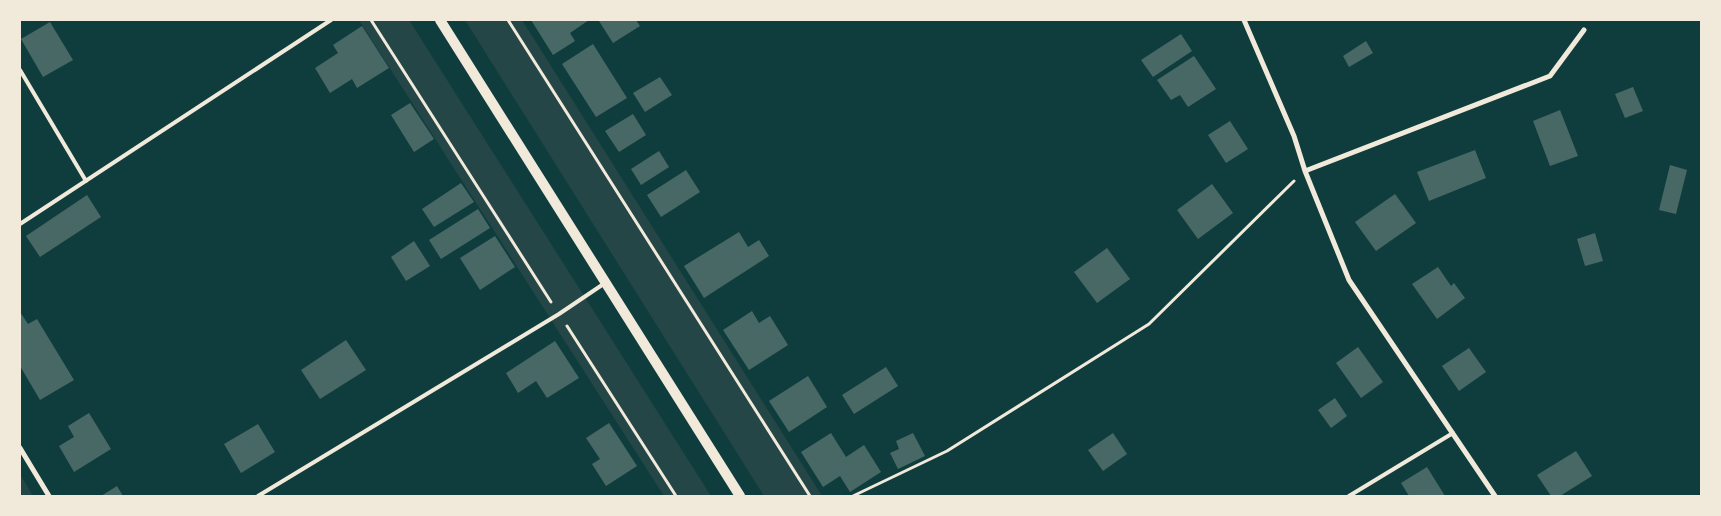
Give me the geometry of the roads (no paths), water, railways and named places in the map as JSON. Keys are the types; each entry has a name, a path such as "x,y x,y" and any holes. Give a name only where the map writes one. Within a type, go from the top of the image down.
{"main road":[{"path":"440,20 740,496"}],"street":[{"path":"1244,20 1294,136 1305,171 1349,280 1495,496"},
{"path":"1305,171 1550,76 1584,30"},
{"path":"20,448 49,496"}],"lane":[{"path":"20,224 331,20"},
{"path":"20,70 86,181"},
{"path":"258,496 559,314 605,283"},
{"path":"1349,496 1454,433"}]}
